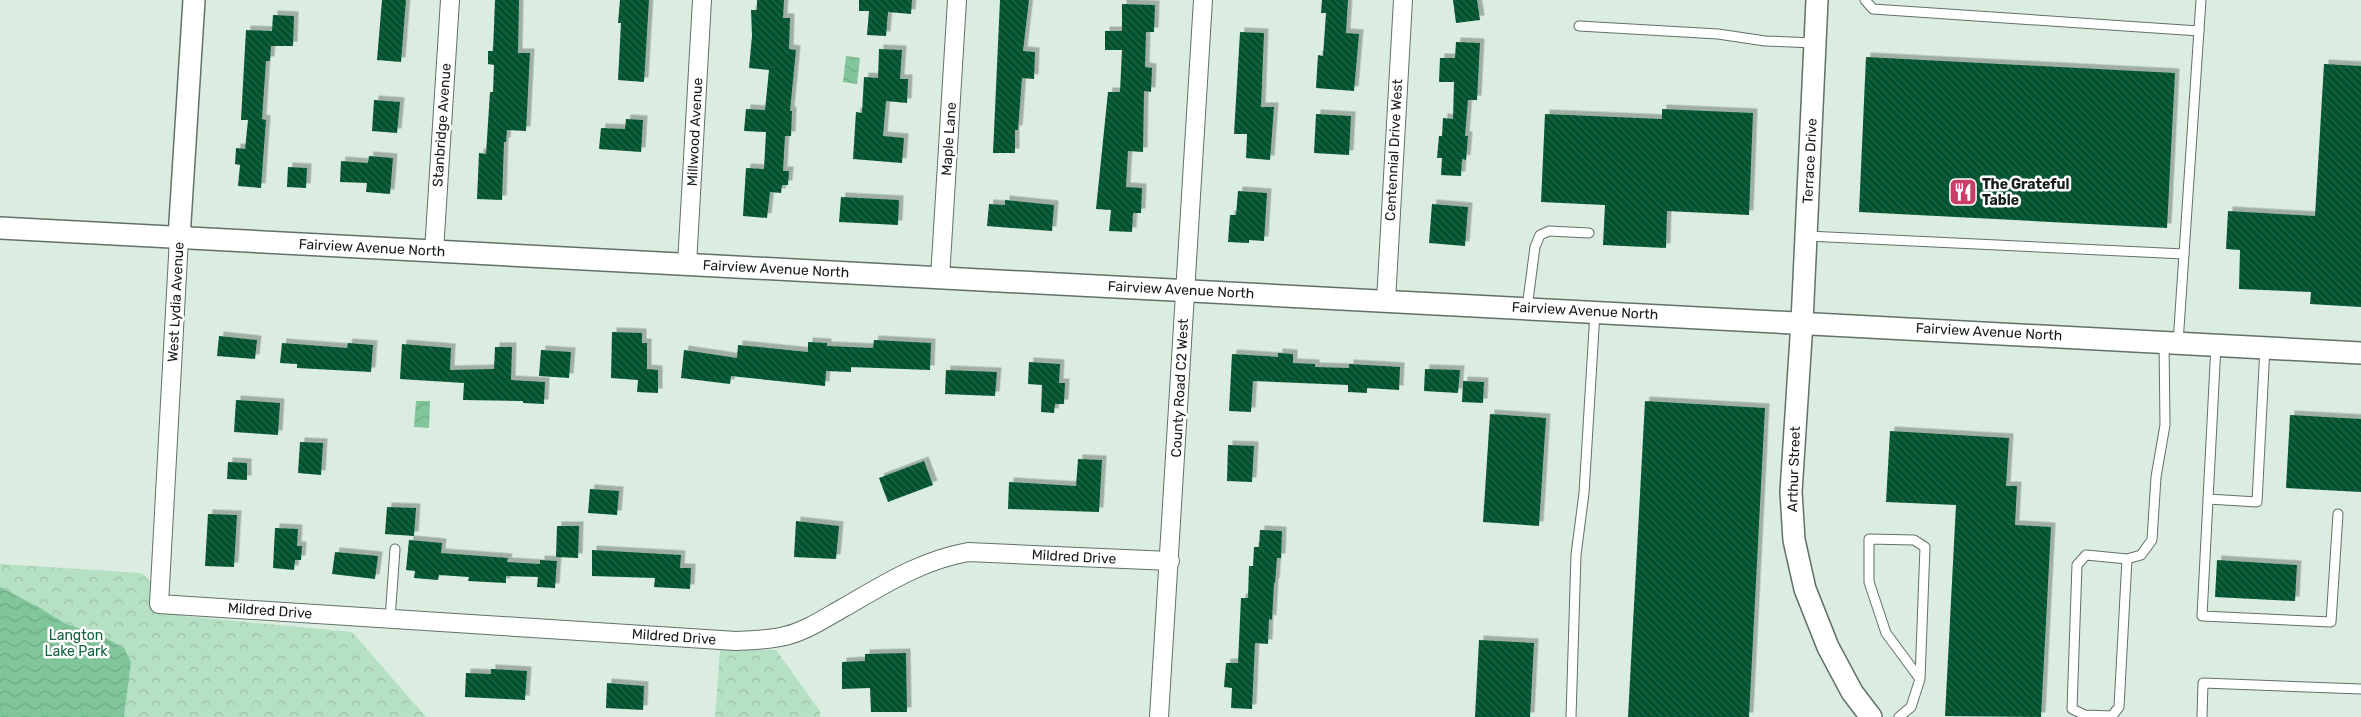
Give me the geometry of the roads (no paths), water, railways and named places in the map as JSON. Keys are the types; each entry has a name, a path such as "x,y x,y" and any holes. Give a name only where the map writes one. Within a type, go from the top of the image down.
{"street":[{"name":"West Lydia Avenue","path":"159,604 194,0"},
{"name":"Stanbridge Avenue","path":"434,251 450,0"},
{"name":"Millwood Avenue","path":"687,264 702,0"},
{"name":"Maple Lane","path":"940,278 957,0"},
{"name":"County Road C2 West","path":"1160,717 1204,0"},
{"name":"Centennial Drive West","path":"1386,301 1404,0"},
{"name":"Terrace Drive","path":"1802,322 1817,0"},
{"name":"Fairview Avenue North","path":"0,228 2361,353"},
{"name":"Arthur Street","path":"1802,322 1791,492 1794,540 1805,589 1828,647 1852,692 1871,717"},
{"name":"Mildred Drive","path":"159,604 736,641 761,640 786,636 810,627 893,579 941,557 968,552 1170,561"}],"lane":[{"path":"1865,0 1873,9 2198,32"},
{"path":"2127,559 2119,707 2112,716 2085,715 2072,709 2077,566 2086,555 2127,559 2141,555 2152,540 2156,476 2164,425 2172,342 2184,254 2201,0"},
{"path":"1579,26 1718,34 1765,41 1815,43"},
{"path":"1527,308 1535,247 1540,235 1549,231 1589,233"},
{"path":"1806,236 2184,254"},
{"path":"1571,717 1576,555 1584,493 1595,312"},
{"path":"2216,345 2202,616 2331,622 2338,514"},
{"path":"2208,499 2257,502 2264,347"},
{"path":"1899,717 1911,707 1920,679 1926,546 1914,540 1868,539 1869,582 1886,633 1920,679"},
{"path":"390,619 395,549"},
{"path":"2202,717 2203,682 2361,689"}],"water":[{"path":"846,56 860,58 857,84 843,82"},
{"path":"416,401 430,401 429,428 414,427"},
{"path":"0,587 64,623 104,637 124,648 131,662 124,717 0,717"}],"place":[{"name":"The Grateful Table","path":"1963,192"}],"park label":[{"name":"Langton Lake Park","path":"76,644"}]}
